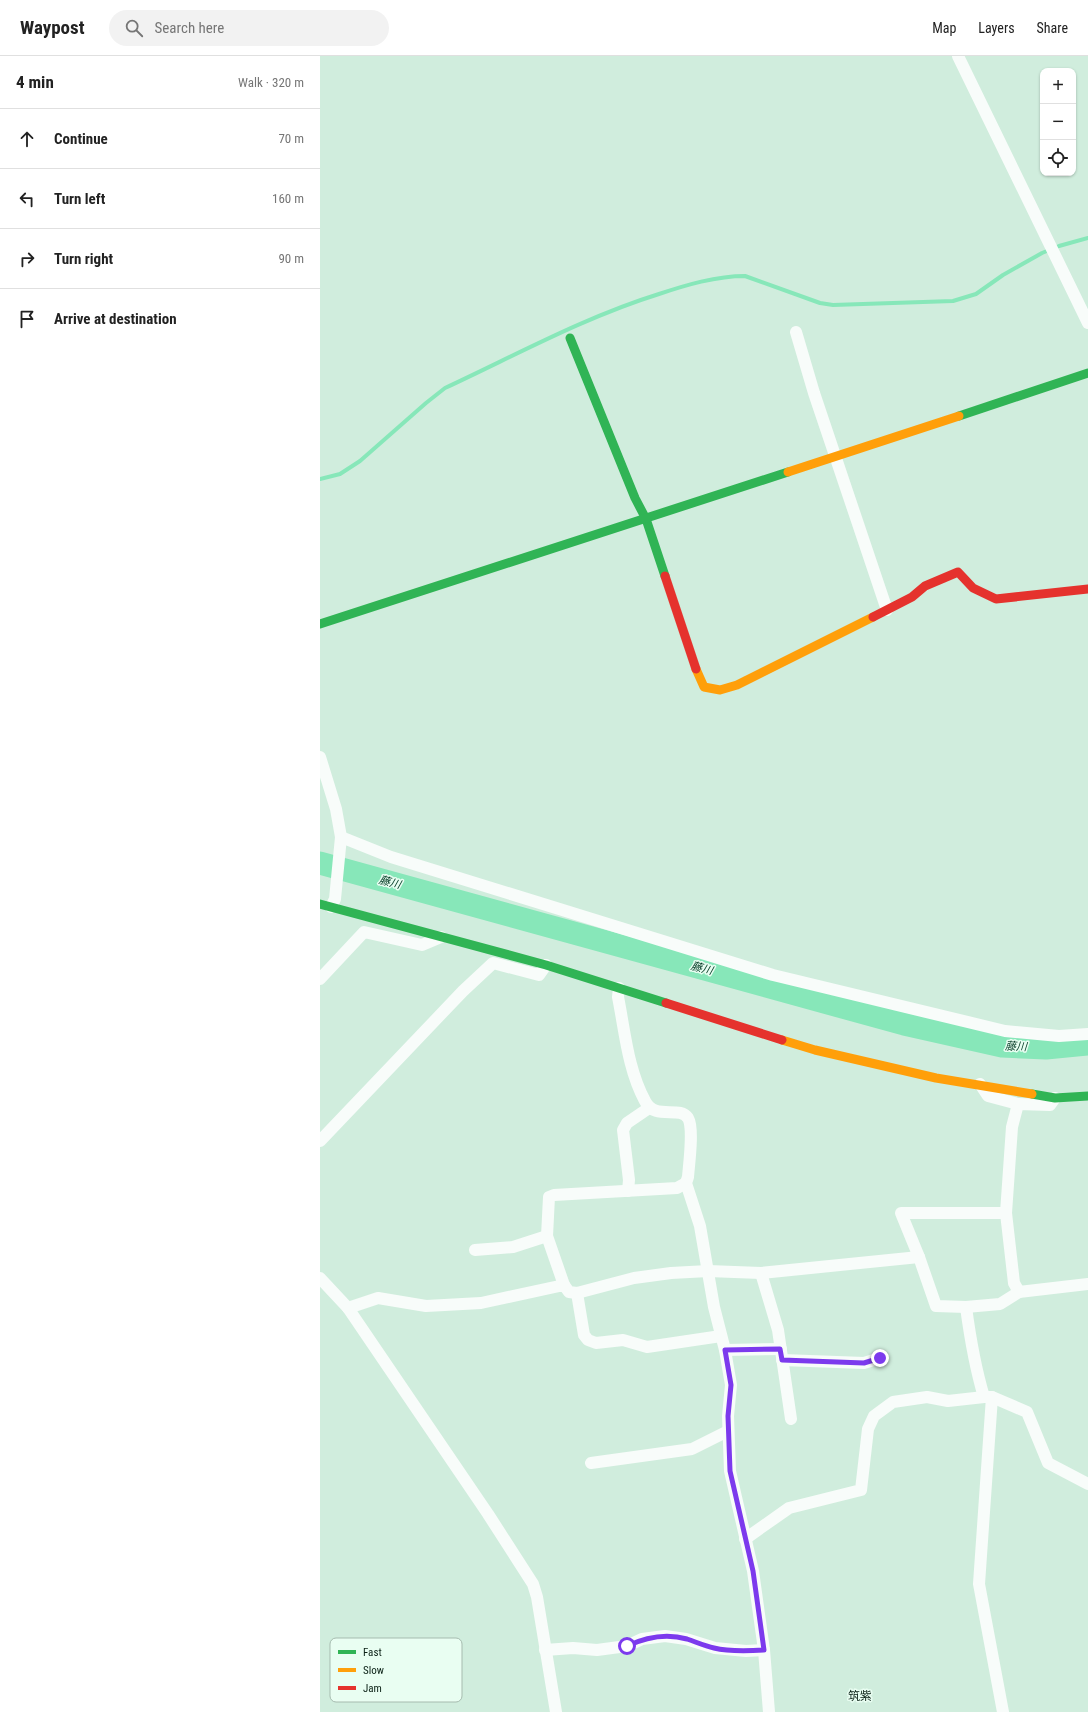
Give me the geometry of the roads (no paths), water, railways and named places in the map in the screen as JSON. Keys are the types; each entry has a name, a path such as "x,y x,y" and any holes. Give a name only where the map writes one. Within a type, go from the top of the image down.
{"street":[{"path":"958,56 1088,323"},
{"path":"796,332 814,393 887,610"},
{"path":"570,338 635,498 646,519 696,669 704,687 720,690 737,685 912,597 925,586 958,572 973,588 996,599 1088,590"},
{"path":"320,624 646,519 1088,373"},
{"path":"320,757 336,809 341,841 329,903 441,937 546,965 816,1050 936,1078 980,1084 1055,1098 1088,1096"},
{"path":"341,841 773,975 1005,1030 1060,1036 1088,1034"},
{"path":"320,979 364,932 422,945 441,937"},
{"path":"320,1141 463,991 492,963 539,974 546,965"},
{"path":"619,988 618,997 634,1076 649,1108 654,1112 682,1114 688,1118 690,1129 688,1176 686,1183 700,1226 714,1307 725,1350 731,1385 728,1416 730,1471 753,1571 764,1650 769,1712"},
{"path":"980,1084 988,1096 1018,1104 1050,1105 1055,1098"},
{"path":"1018,1104 1012,1127 1006,1213 1014,1283 1019,1292"},
{"path":"628,1191 629,1180 623,1130 627,1123 649,1108"},
{"path":"686,1183 677,1188 554,1195 549,1197 547,1236 564,1285 569,1292 577,1293 634,1278 708,1271 761,1273 919,1257"},
{"path":"1006,1213 901,1213 919,1257 936,1306 966,1307 1000,1304 1019,1292 1088,1284"},
{"path":"475,1250 513,1247 547,1236"},
{"path":"761,1273 778,1330 791,1419"},
{"path":"320,1278 348,1308 533,1584 537,1597 556,1712"},
{"path":"348,1308 378,1298 426,1306 481,1303 564,1285"},
{"path":"577,1293 584,1335 588,1340 596,1343 623,1340 647,1348 721,1336"},
{"path":"966,1307 969,1329 988,1397 979,1584 1003,1712"},
{"path":"725,1350 864,1363 880,1358"},
{"path":"745,1539 788,1508 861,1490 868,1429 874,1416 893,1402 927,1396 948,1401 988,1397 1027,1412 1048,1463 1088,1484"},
{"path":"591,1463 692,1449 728,1431"},
{"path":"545,1650 573,1648 597,1650 627,1646 642,1639 665,1636 686,1639 715,1648 746,1651 764,1650"}],"waterway":[{"path":"320,479 340,474 360,461 445,388 577,325 631,303 690,284 712,279 745,276 820,303 833,305 953,301 976,294 1003,275 1042,253 1059,246 1088,238"},
{"name":"藤川","path":"320,863 904,1024 1002,1046 1046,1048 1088,1044"}],"district":[{"name":"筑紫","path":"860,1696"}]}
